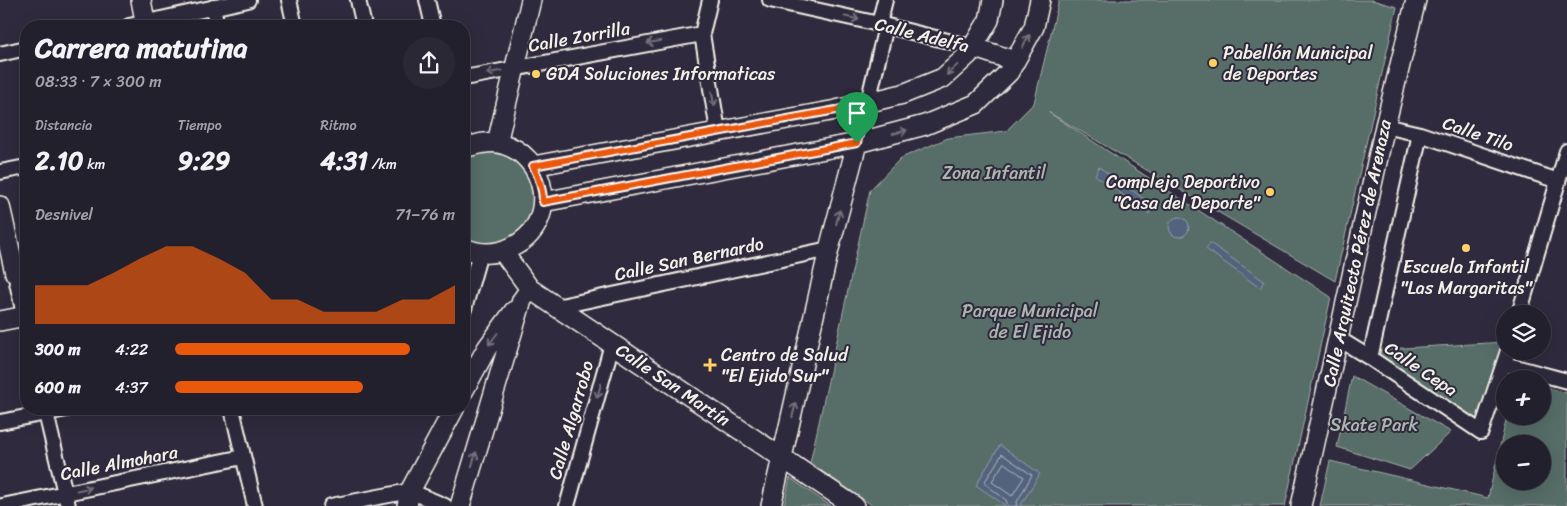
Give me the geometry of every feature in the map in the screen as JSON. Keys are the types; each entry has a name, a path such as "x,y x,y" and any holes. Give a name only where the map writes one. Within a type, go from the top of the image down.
{"street":[{"path":"140,20 141,0"},
{"path":"160,20 248,0"},
{"path":"289,0 294,20"},
{"path":"358,0 363,20"},
{"path":"427,0 432,20"},
{"path":"497,143 531,0"},
{"path":"710,0 702,34 718,131"},
{"name":"Calle Adelfa","path":"770,0 972,47 1015,61"},
{"path":"771,506 829,249 868,102 883,25 884,0"},
{"path":"533,166 836,110 903,94 943,78 968,55 988,20 993,0"},
{"path":"543,202 857,143 925,125 976,104 1009,72 1034,28 1040,0"},
{"name":"Calle Arquitecto Pérez de Arenaza","path":"1300,506 1339,339 1385,126 1416,0"},
{"path":"213,7 216,20"},
{"name":"Calle Zorrilla","path":"470,77 702,34"},
{"path":"0,54 20,49"},
{"name":"Calle Tilo","path":"1385,126 1420,134 1558,181"},
{"path":"1370,358 1420,134"},
{"path":"470,146 480,143 497,143 511,148 524,156 533,166 543,190 543,202 539,219 531,233 518,244 503,252 487,254 472,250 470,265"},
{"path":"1522,305 1567,151"},
{"path":"0,172 20,168"},
{"path":"0,206 20,296"},
{"name":"Calle San Bernardo","path":"556,307 829,249"},
{"name":"Calle San Martín","path":"503,252 526,295 556,307 854,506"},
{"path":"470,379 487,348 526,295"},
{"path":"460,506 526,295"},
{"path":"0,321 20,319"},
{"name":"Calle Cepa","path":"1339,339 1481,432 1505,360"},
{"name":"Calle Algarrobo","path":"567,506 612,344"},
{"path":"1511,360 1567,381"},
{"path":"0,422 29,415"},
{"path":"47,415 66,500"},
{"path":"234,415 255,506"},
{"path":"408,498 451,415"},
{"name":"Calle Almohara","path":"2,506 66,500 244,457"},
{"path":"331,506 408,498 444,506"}],"green space":[{"name":"Parque Municipal de El Ejido","path":"1059,0 1372,0 1397,7 1335,281 1048,112 1331,297 1285,506 873,506 810,463 870,190 901,158 948,138 1006,131 1034,103"},
{"path":"489,150 504,153 518,161 529,173 536,203 523,232 494,247 470,242 470,155"},
{"path":"1496,343 1496,360 1502,360 1499,370 1496,370 1496,381 1481,432 1371,350"},
{"name":"Skate Park","path":"1352,376 1451,432 1410,470 1337,447"},
{"path":"1551,388 1567,393 1567,506 1320,506 1330,461 1488,498 1496,463 1496,490 1551,490 1551,435 1503,435 1505,425 1551,425"},
{"path":"790,478 831,506 784,506"}],"water":[{"path":"1099,167 1154,206 1149,214 1095,175"},
{"path":"1179,217 1186,220 1189,227 1186,234 1179,237 1172,234 1169,227 1172,220"},
{"path":"1210,243 1264,281 1260,288 1206,249"},
{"path":"1000,445 1040,474 1020,506 1006,506 976,485"}],"place":[{"name":"Pabellón Municipal de Deportes","path":"1213,63"},
{"name":"GDA Soluciones Informaticas","path":"536,74"},
{"name":"Complejo Deportivo \"Casa del Deporte\"","path":"1270,192"},
{"name":"Escuela Infantil \"Las Margaritas\"","path":"1466,248"},
{"name":"Centro de Salud \"El Ejido Sur\"","path":"710,365"}],"route":[{"path":"868,102 857,143 543,202 543,190 533,166 836,110 868,102"}],"park label":[{"name":"Zona Infantil","path":"994,173"}]}
